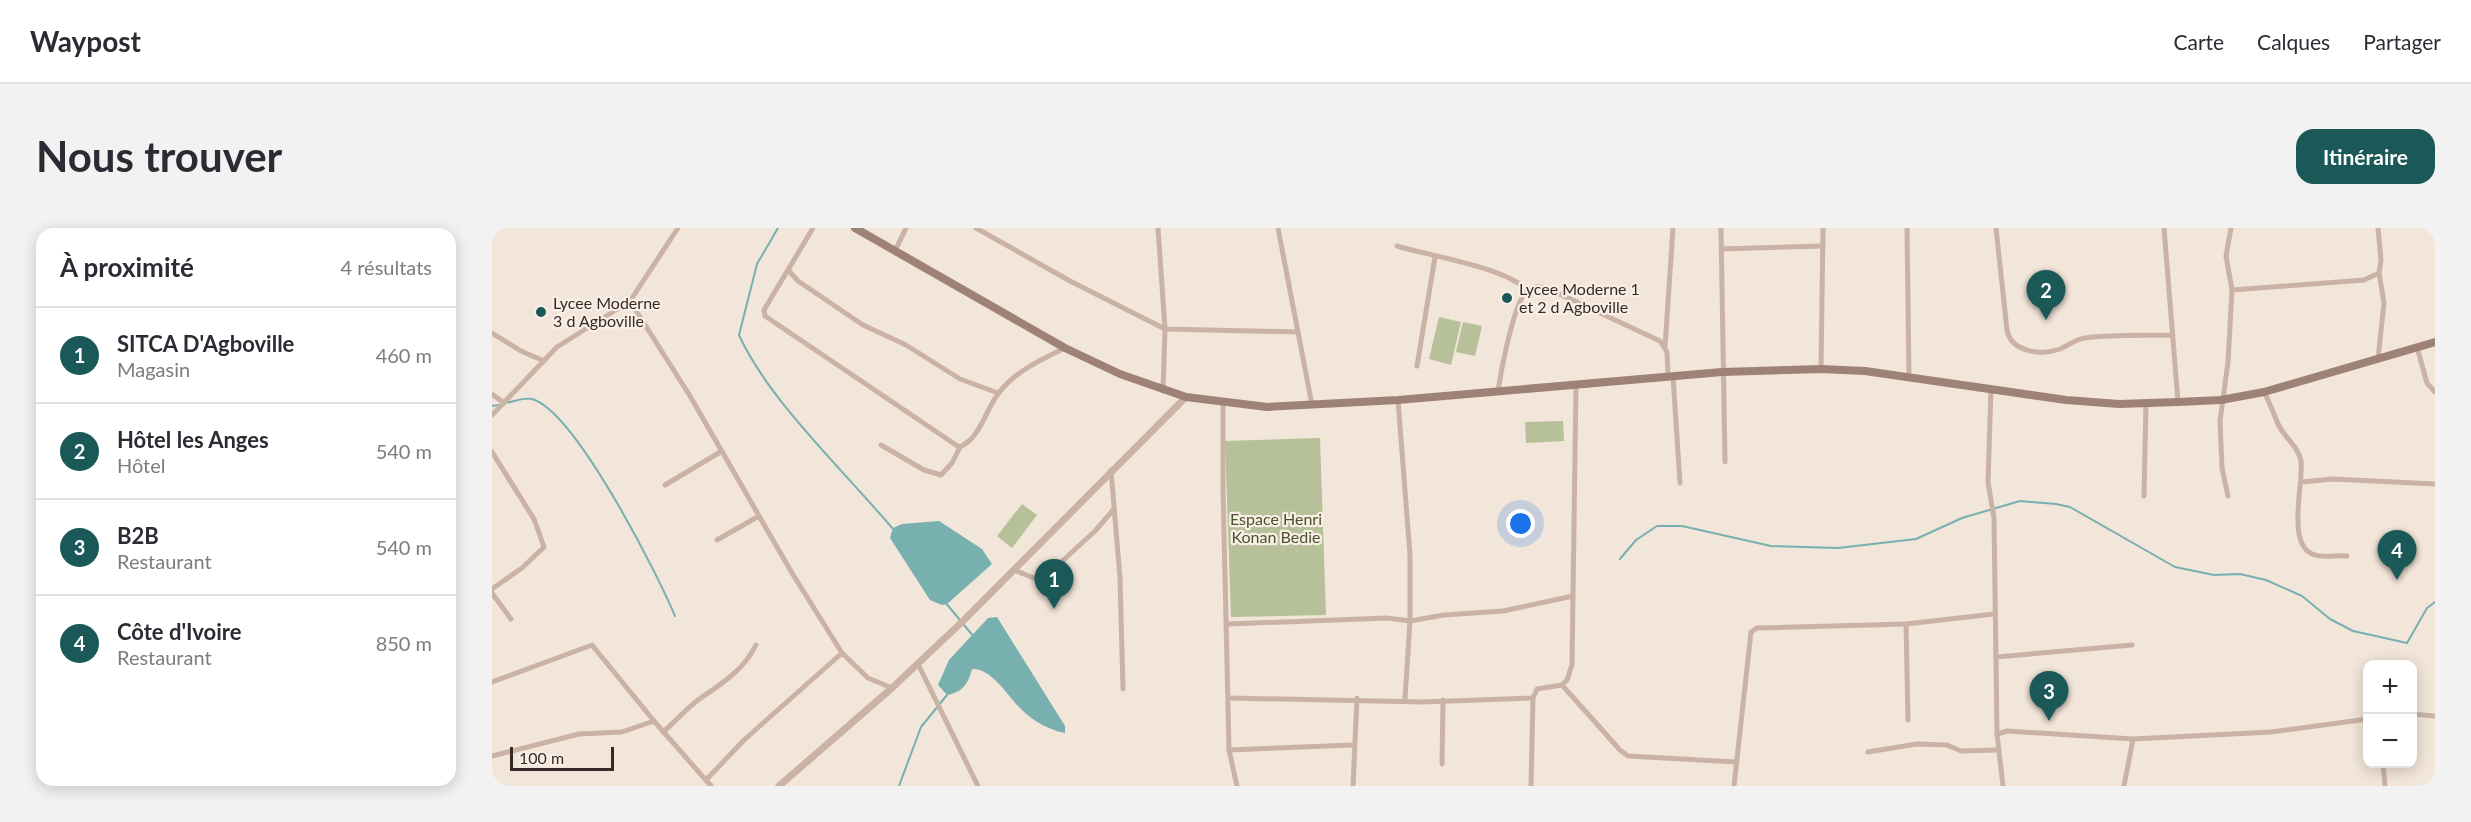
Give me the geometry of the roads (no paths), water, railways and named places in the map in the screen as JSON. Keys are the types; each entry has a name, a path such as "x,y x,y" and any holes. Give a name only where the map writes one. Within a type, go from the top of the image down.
{"main road":[{"path":"855,228 1065,348 1162,391 1223,403 1267,406 1312,405 1398,400 1722,372 1821,369 1909,377 2066,400 2146,403 2220,400 2264,392 2435,342"}],"street":[{"path":"492,415 543,361 575,334 607,318 630,301 678,228"},
{"path":"813,228 764,310 765,316 960,447"},
{"path":"895,251 906,228"},
{"path":"976,228 1070,281 1165,329 1298,332"},
{"path":"1158,228 1165,329 1162,391"},
{"path":"1278,228 1312,405"},
{"path":"1672,228 1665,347 1671,376 1680,483"},
{"path":"1720,228 1725,462"},
{"path":"1821,369 1823,228"},
{"path":"1907,228 1909,377"},
{"path":"1996,228 2007,330 2009,340 2016,346 2044,351 2058,350 2083,338 2173,335"},
{"path":"2164,228 2178,402"},
{"path":"2228,496 2222,468 2220,400 2228,362 2232,290 2226,256 2231,228"},
{"path":"2378,228 2381,260 2379,273 2384,303 2378,359"},
{"path":"1397,246 1481,268 1520,283 1527,290"},
{"path":"1721,249 1823,246"},
{"path":"1417,366 1435,257"},
{"path":"789,271 798,282 864,325 906,345 960,379 998,393"},
{"path":"2232,290 2364,280 2379,273"},
{"path":"1527,290 1542,286 1634,327 1654,337 1665,347"},
{"path":"1498,391 1507,342 1527,290"},
{"path":"630,301 843,653 868,678 892,688"},
{"path":"492,333 521,351 543,361"},
{"path":"2417,346 2427,383 2435,393"},
{"path":"881,445 924,470 935,474 945,473 960,447 972,438 998,393 1022,371 1065,348"},
{"path":"1562,685 1572,665 1576,385"},
{"path":"1991,388 1988,482 1994,518 1997,734 2003,786"},
{"path":"2264,392 2279,427 2299,452 2301,482 2297,520 2300,541 2306,551 2315,555 2347,556"},
{"path":"492,394 504,404"},
{"path":"779,786 918,664 1186,397"},
{"path":"1398,400 1410,555 1410,621 1405,699"},
{"path":"1223,403 1229,750 1237,786"},
{"path":"2144,495 2146,403"},
{"path":"492,452 534,519 544,547 522,568 492,591 511,619"},
{"path":"664,484 722,452"},
{"path":"1112,470 1120,578 1123,689"},
{"path":"2301,482 2333,479 2435,484"},
{"path":"1014,570 1036,579 1046,576 1095,531 1114,510"},
{"path":"717,540 759,516"},
{"path":"1228,624 1387,618 1410,621 1444,615 1503,610 1573,596"},
{"path":"1734,786 1751,632 1757,628 1906,624 1994,614"},
{"path":"1906,624 1908,720"},
{"path":"492,682 585,645 592,645 663,732 711,786"},
{"path":"663,732 698,700 735,674 748,660 756,645"},
{"path":"1996,657 2132,645"},
{"path":"706,780 744,741 843,653"},
{"path":"918,664 978,786"},
{"path":"1531,786 1533,698 1536,689 1562,685"},
{"path":"1562,685 1628,756 1736,762"},
{"path":"1228,698 1443,700 1533,698"},
{"path":"1353,786 1353,745 1358,698"},
{"path":"1442,764 1443,700"},
{"path":"2417,714 2435,716"},
{"path":"1997,734 2007,731 2133,739 2271,732 2363,720"},
{"path":"492,756 579,734 622,732 654,721"},
{"path":"2124,786 2133,739"},
{"path":"1868,752 1917,744 1947,745 1961,751 1998,750"},
{"path":"1229,750 1353,745"},
{"path":"2383,768 2385,786"}],"water":[{"path":"939,521 982,549 992,564 947,604 942,605 930,600 890,538 893,528 902,524"},
{"path":"997,617 1065,726 1065,733 1048,728 1032,719 994,679 980,670 972,669 964,686 953,694 947,695 938,685 949,660 988,618"}],"waterway":[{"path":"778,228 757,264 739,335 752,360 788,410 893,529"},
{"path":"505,403 532,399 550,410 570,432 613,496 675,616"},
{"path":"492,406 499,405"},
{"path":"1620,559 1636,540 1657,526 1682,526 1771,546 1838,548 1916,539 1962,518 2020,501 2070,507 2175,567 2214,575 2240,574 2266,580 2302,596 2330,619 2353,631 2407,643 2427,608 2435,602"},
{"path":"945,602 974,637"},
{"path":"899,786 921,727 947,695"}],"place":[{"name":"Lycee Moderne 1 et 2 d Agboville","path":"1507,298"},
{"name":"Lycee Moderne 3 d Agboville","path":"541,312"},
{"name":"Hôtel les Anges","path":"2046,320"},
{"name":"Côte d'Ivoire","path":"2397,580"},
{"name":"SITCA D'Agboville","path":"1054,609"},
{"name":"B2B","path":"2049,721"}],"park label":[{"name":"Espace Henri Konan Bedie","path":"1276,528"}]}
